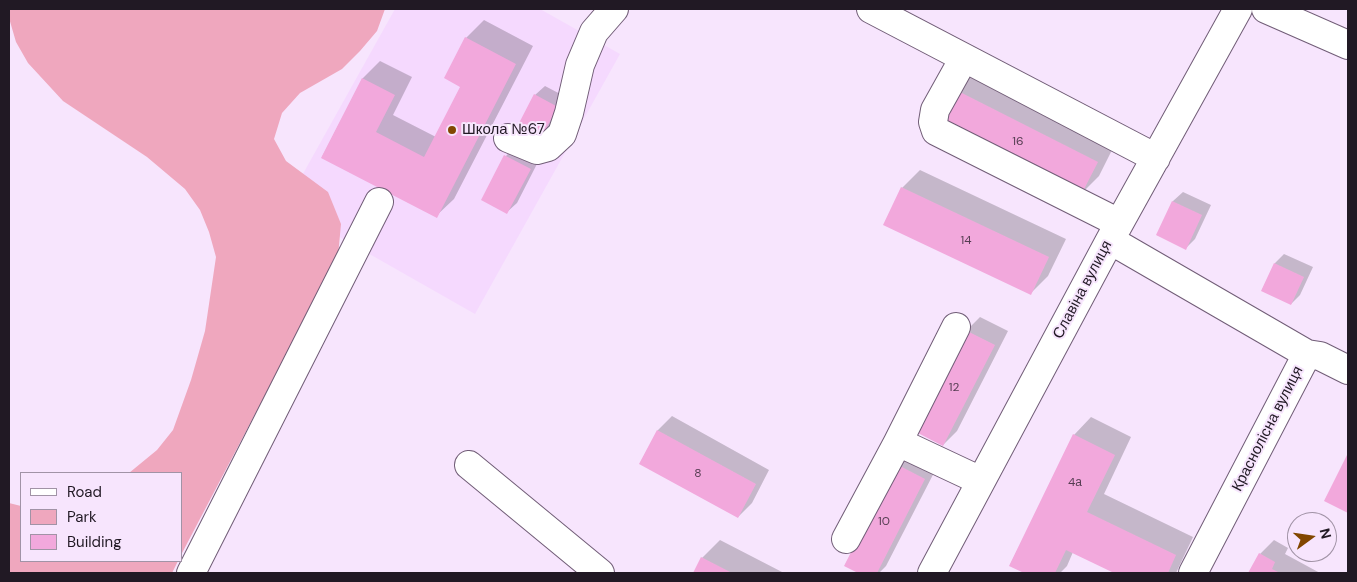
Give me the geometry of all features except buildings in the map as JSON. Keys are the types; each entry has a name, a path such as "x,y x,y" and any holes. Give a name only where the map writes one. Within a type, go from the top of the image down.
{"street":[{"path":"508,138 537,150 548,147 562,134 580,66 594,32 614,9"},
{"path":"871,9 1156,158"},
{"name":"Славіна вулиця","path":"932,573 1115,231 1238,9"},
{"path":"1266,9 1348,45"},
{"name":"Краснолісна вулиця","path":"964,58 935,110 933,122 936,131 1115,231 1307,354 1193,573"},
{"path":"192,573 379,202"},
{"path":"846,540 956,327"},
{"path":"1307,354 1320,356 1348,370"},
{"path":"898,442 981,481"},
{"path":"468,465 600,573"}],"shaded area":[{"name":"Школа №67","path":"395,9 540,9 620,54 475,314 285,206"}],"green space":[{"path":"9,9 385,9 377,31 360,51 342,69 300,93 282,113 274,139 286,161 328,192 341,224 338,256 182,553 182,472 130,472 157,450 173,430 191,380 205,331 216,257 209,232 200,210 185,189 147,157 63,101 28,63 16,42 9,18"},
{"path":"9,503 20,506 20,562 178,562 172,573 9,573"}],"place":[{"name":"Школа №67","path":"452,130"}]}
